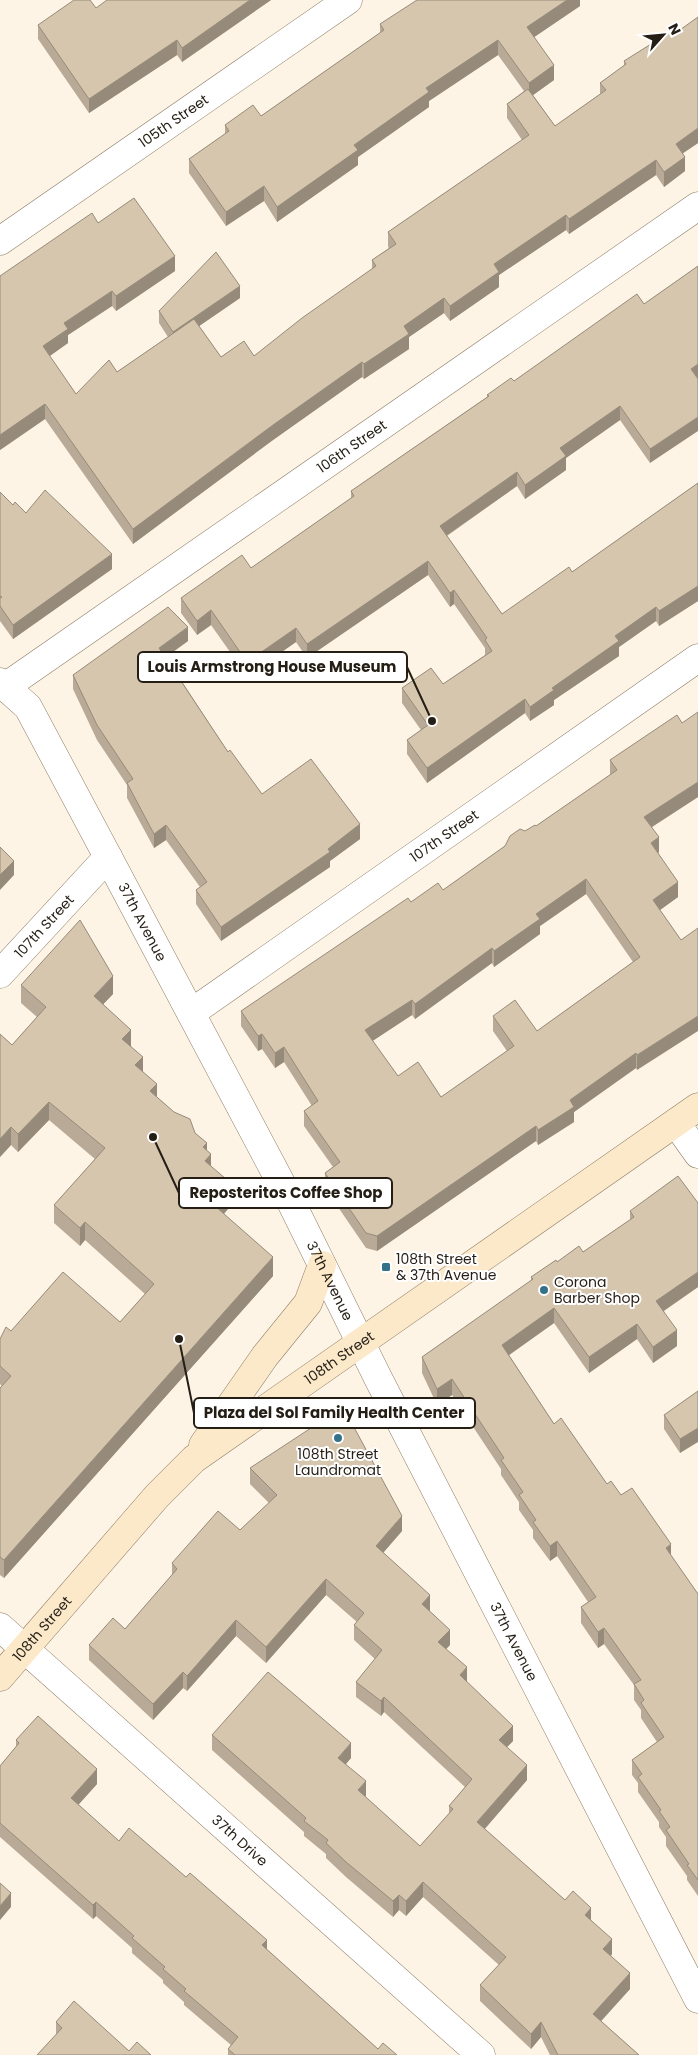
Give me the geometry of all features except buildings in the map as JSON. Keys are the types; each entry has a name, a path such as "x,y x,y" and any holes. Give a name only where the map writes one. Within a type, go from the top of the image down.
{"main road":[{"name":"108th Street","path":"0,1677 157,1496 194,1459 698,1107"},
{"path":"194,1459 265,1356 308,1302 322,1265"}],"street":[{"name":"105th Street","path":"0,241 348,0"},
{"name":"106th Street","path":"3,684 698,206"},
{"name":"107th Street","path":"191,1013 698,658"},
{"name":"37th Avenue","path":"3,684 28,707 191,1013 698,1999"},
{"name":"107th Street","path":"0,974 108,857"},
{"path":"676,1123 698,1154"},
{"name":"37th Drive","path":"0,1627 481,2055"}],"place":[{"name":"Louis Armstrong House Museum","path":"432,721"},
{"name":"Reposteritos Coffee Shop","path":"153,1137"},
{"name":"108th Street & 37th Avenue","path":"386,1267"},
{"name":"Corona Barber Shop","path":"544,1290"},
{"name":"Plaza del Sol Family Health Center","path":"179,1339"},
{"name":"108th Street Laundromat","path":"338,1438"}]}
